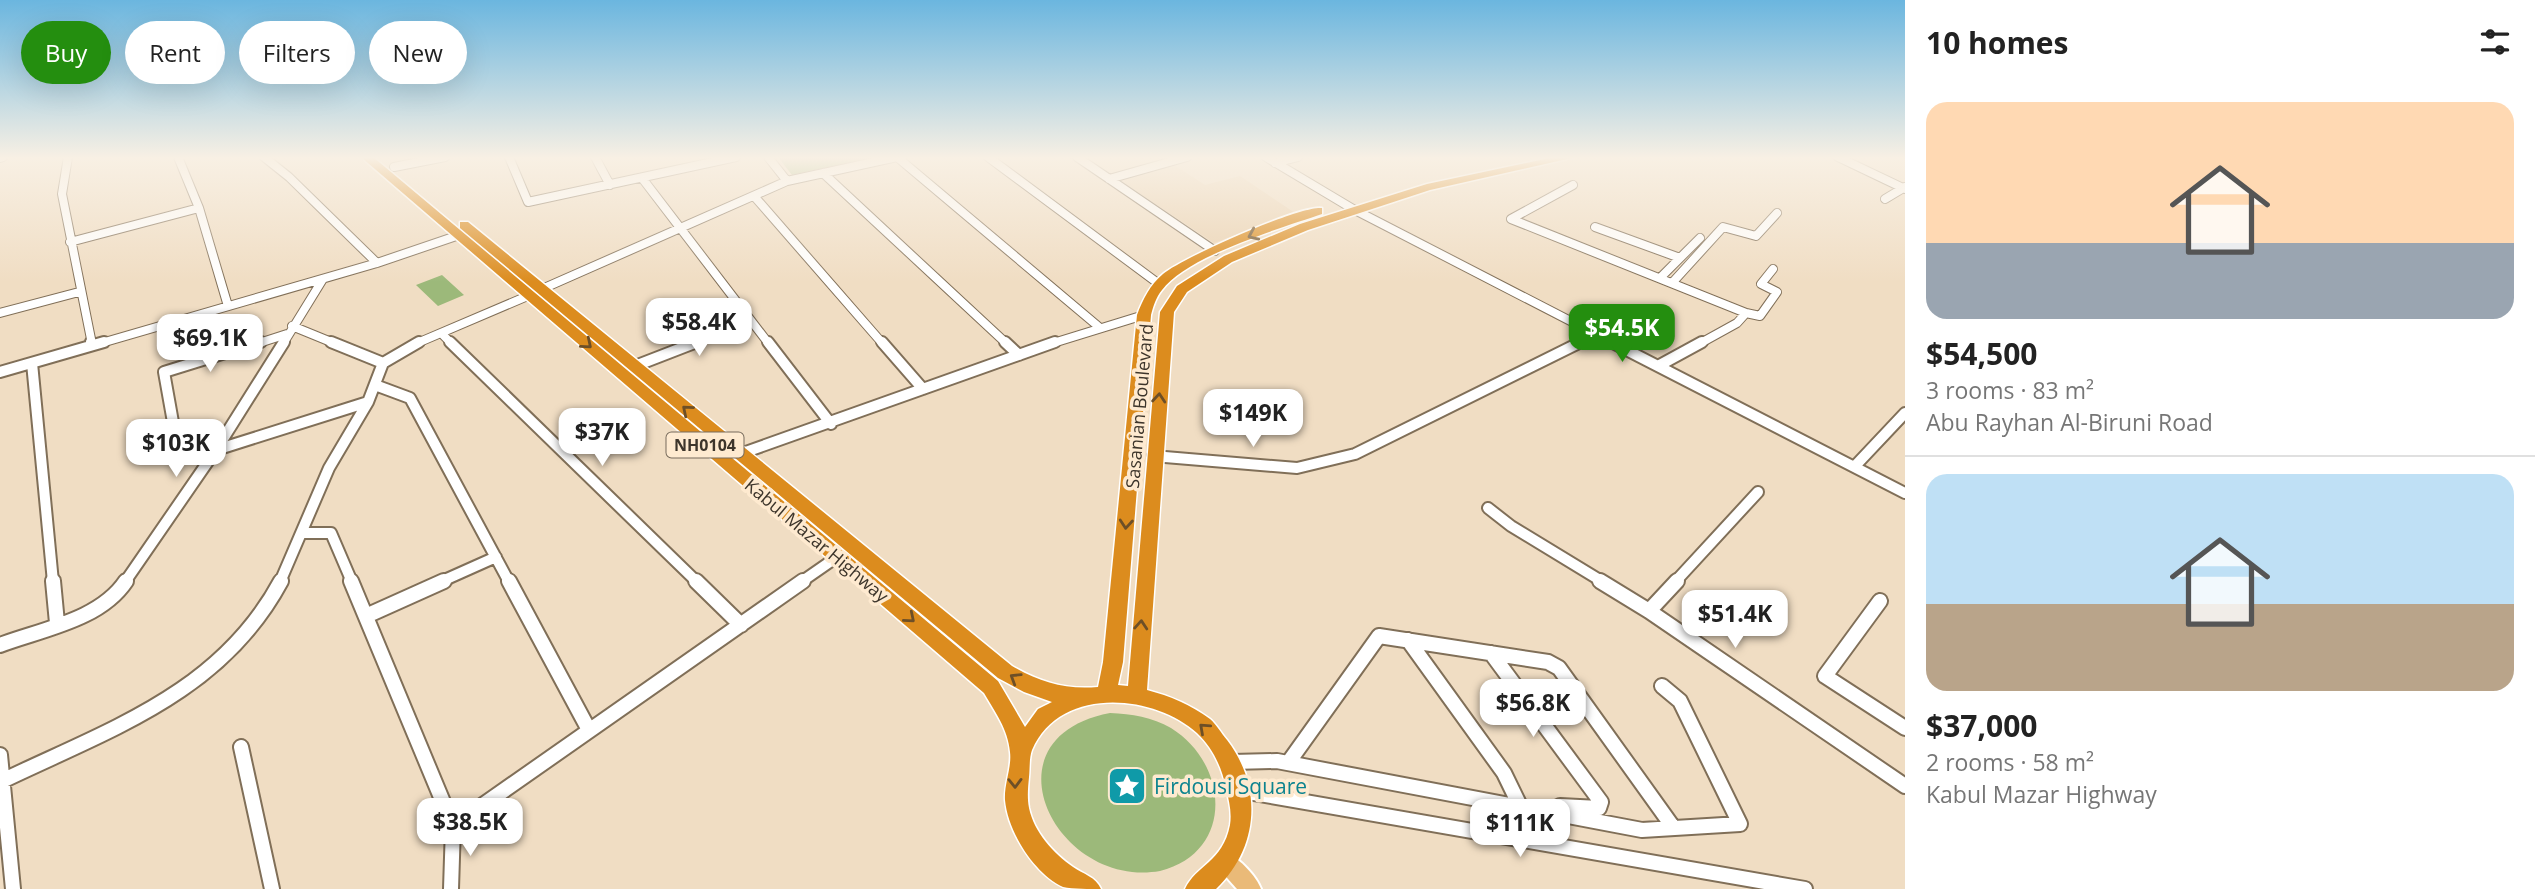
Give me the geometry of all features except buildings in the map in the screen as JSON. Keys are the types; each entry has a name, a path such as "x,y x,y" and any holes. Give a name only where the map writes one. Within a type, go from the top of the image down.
{"highway":[{"name":"Kabul Mazar Highway","path":"421,198 466,233"},
{"name":"Kabul Mazar Highway","path":"428,198 837,557 992,687 1014,725 1020,750"},
{"name":"Sasanian Boulevard","path":"1107,691 1114,662 1144,315 1159,284 1215,251 1367,198"},
{"name":"Sasanian Boulevard","path":"1137,693 1153,456 1167,312 1182,289 1228,259 1347,206 1379,198"},
{"name":"Kabul Mazar Highway","path":"536,292 635,366 1005,672 1030,687 1054,696 1079,696"},
{"name":"NH0104","path":"1082,887 1049,863 1028,836 1016,807 1014,777 1020,750 1034,726 1054,708 1079,696 1107,691 1137,693 1171,705 1202,724 1232,762 1242,791 1242,829 1227,863 1196,889"}],"main road":[{"path":"1227,863 1251,889"}],"street":[{"path":"63,198 79,292 92,345"},
{"path":"195,198 228,306"},
{"path":"311,198 377,263"},
{"path":"527,198 528,202 544,198"},
{"path":"658,198 831,424"},
{"path":"2,781 155,708 196,682 263,614 329,468 368,402 383,363 412,345 748,198"},
{"path":"756,198 923,388"},
{"path":"850,198 1019,355"},
{"path":"946,198 1099,327"},
{"path":"1044,198 1159,284"},
{"path":"1138,198 1215,251"},
{"path":"1334,198 1905,493"},
{"path":"1550,198 1527,208 1511,219 1746,313 1760,316 1777,292 1761,284 1773,270"},
{"path":"70,242 199,208"},
{"path":"1672,283 1723,227 1755,236 1777,213"},
{"path":"1595,227 1680,258"},
{"path":"0,372 377,263 466,233"},
{"path":"1660,278 1700,238"},
{"path":"0,645 101,608 116,596 216,450 323,279"},
{"path":"0,313 79,292"},
{"path":"1658,366 1737,323 1746,313"},
{"path":"740,454 1099,327 1144,315"},
{"path":"635,366 751,321"},
{"path":"176,439 164,372 289,330 383,363"},
{"path":"442,334 741,625"},
{"path":"1153,456 1297,468 1355,454 1597,334"},
{"path":"32,363 57,623"},
{"path":"375,385 410,398 589,730"},
{"path":"216,450 368,402"},
{"path":"1855,466 1905,413"},
{"path":"1649,611 1758,492"},
{"path":"1488,508 1511,526 1649,611 1905,786"},
{"path":"300,533 331,533 453,826 451,889"},
{"path":"366,616 496,557"},
{"path":"453,826 837,557"},
{"path":"1880,601 1825,676 1905,728"},
{"path":"1288,763 1379,636 1548,662 1559,668 1672,827"},
{"path":"1408,640 1504,773 1520,806"},
{"path":"1491,653 1601,802 1599,808 1560,806 1552,812"},
{"path":"1232,762 1288,763 1642,830 1740,824 1679,701 1662,686"},
{"path":"241,747 272,889"},
{"path":"0,755 13,889"},
{"path":"1242,791 1805,889"}],"shaded area":[{"path":"1147,198 1273,198 1295,213 1214,243"}],"green space":[{"path":"442,275 464,295 438,306 416,285"},
{"path":"1110,713 1142,717 1171,728 1190,744 1204,763 1213,784 1215,806 1212,827 1202,846 1184,861 1160,871 1123,870 1090,857 1064,836 1047,808 1041,779 1048,751 1071,728"}],"place":[{"name":"Firdousi Square","path":"1127,786"}]}
